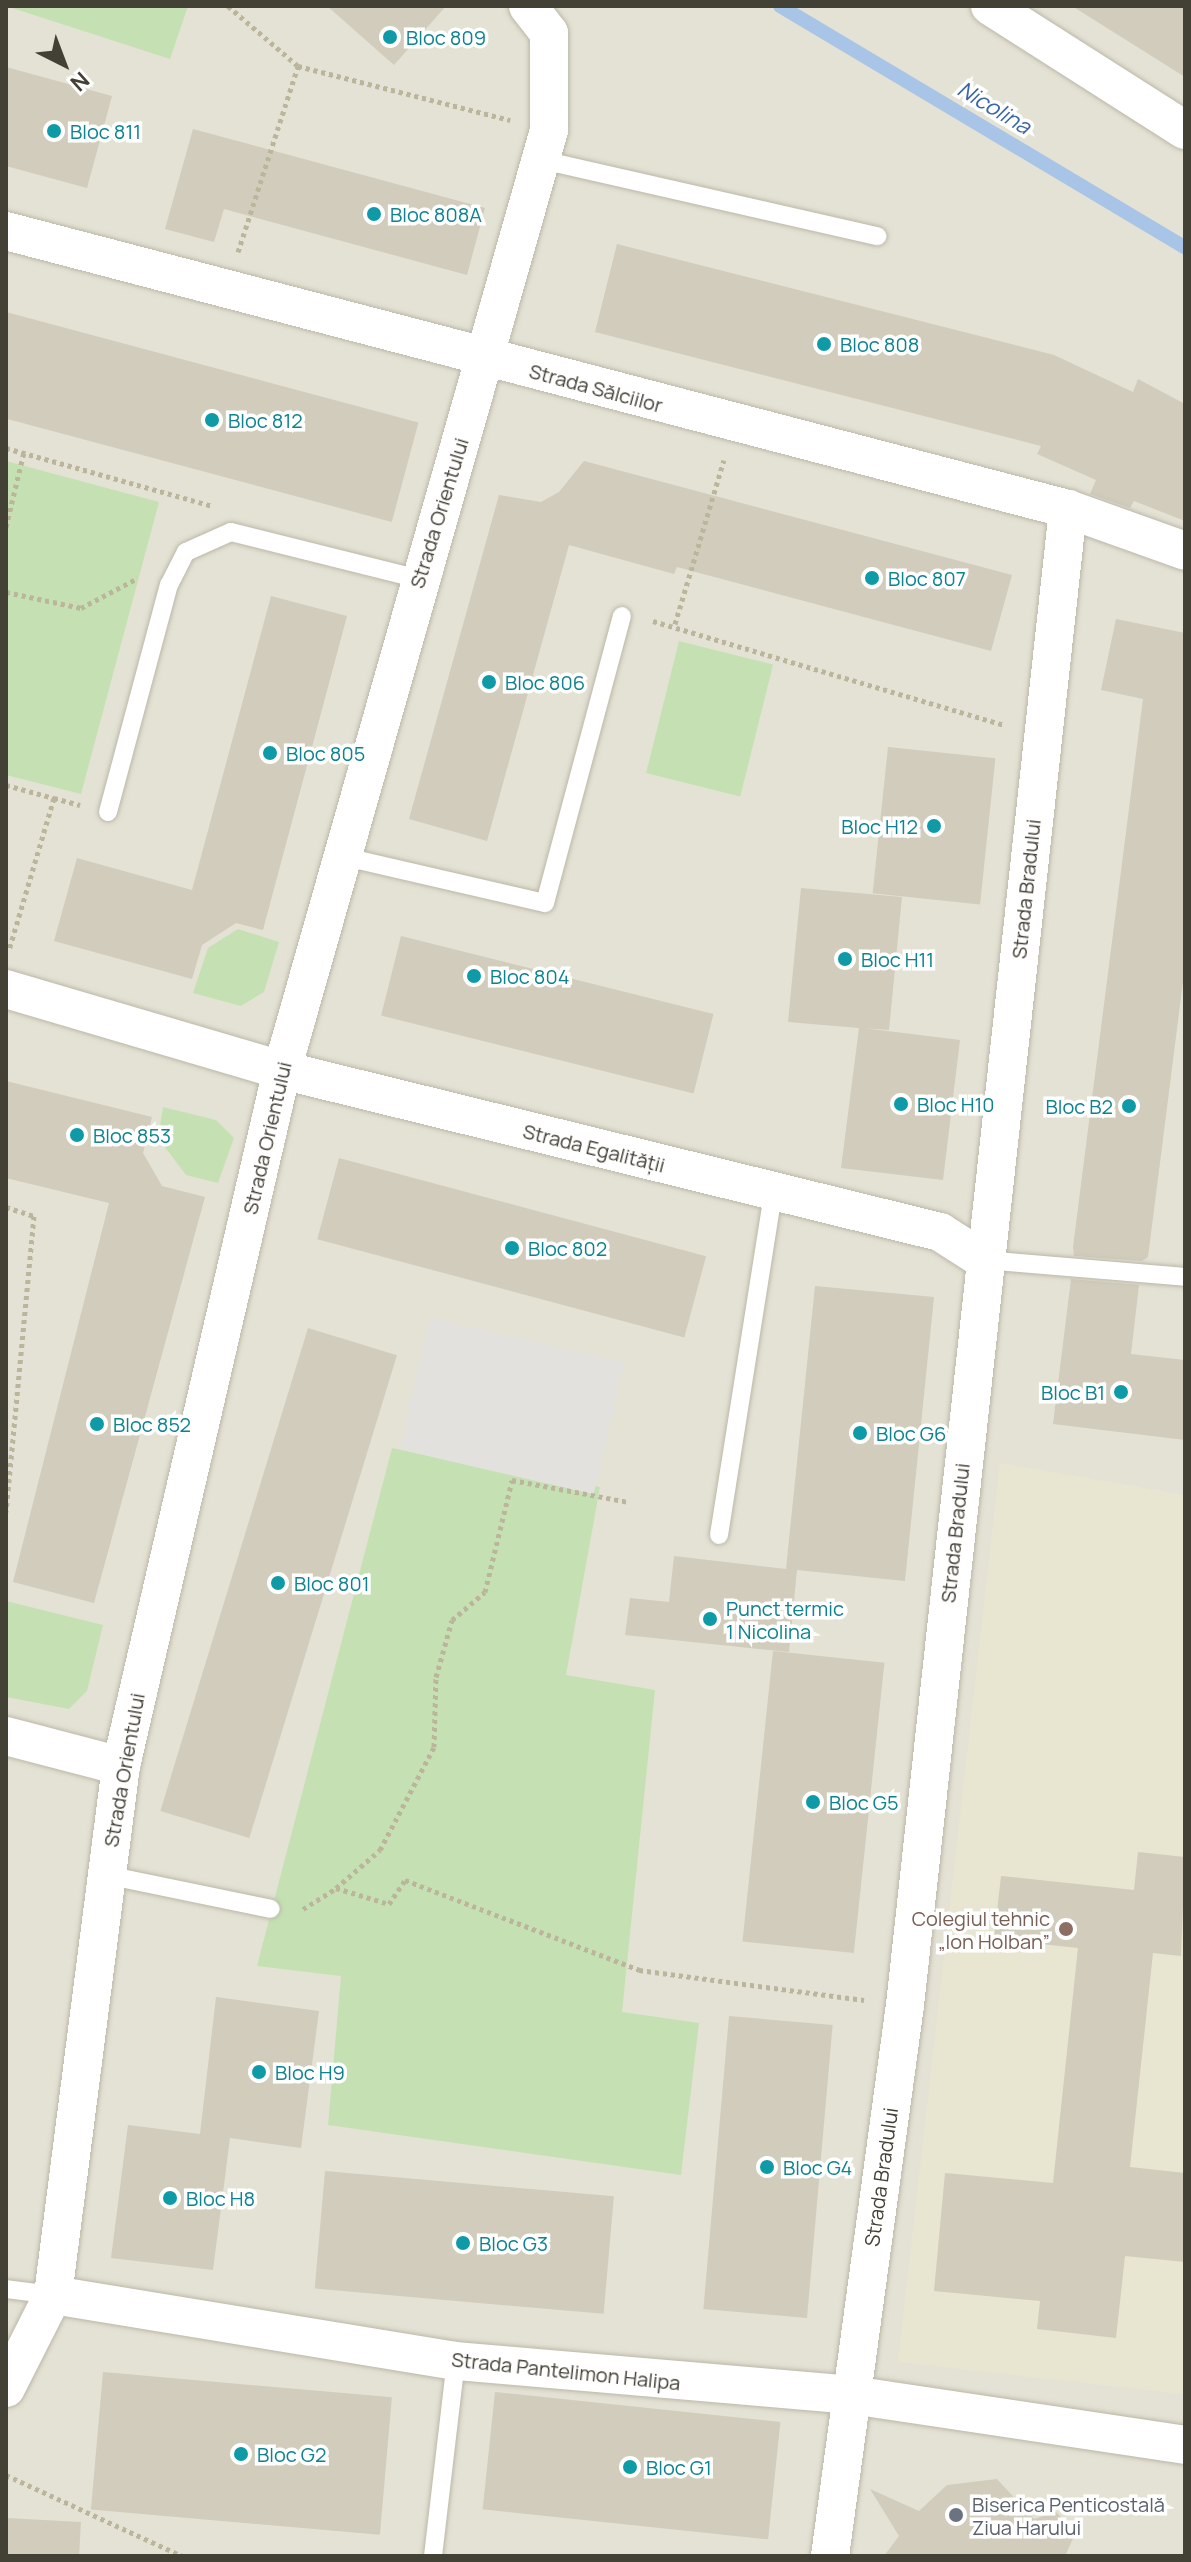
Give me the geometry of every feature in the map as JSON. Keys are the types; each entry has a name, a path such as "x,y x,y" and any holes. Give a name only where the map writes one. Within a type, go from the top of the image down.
{"street":[{"name":"Strada Orientului","path":"53,2295 121,1766 282,1070 419,579 546,145 549,33 528,6"},
{"path":"990,6 1185,130"},
{"name":"Strada Sălciilor","path":"6,231 485,359 1068,509 1185,551"},
{"name":"Strada Bradului","path":"830,2556 905,2005 1068,509"},
{"name":"Strada Egalității","path":"6,989 282,1070 940,1232 984,1260"},
{"path":"6,1736 121,1766"},
{"path":"6,2388 53,2295"},
{"name":"Strada Pantelimon Halipa","path":"53,2295 456,2361 852,2395 1185,2445"}],"lane":[{"path":"546,145 877,236"},
{"path":"108,812 169,585 186,552 231,532 419,579"},
{"path":"341,856 545,903 622,616"},
{"path":"719,1535 773,1193"},
{"name":"Strada Egalității","path":"984,1260 1185,1277"},
{"path":"106,1875 271,1909"},
{"path":"6,2289 53,2295"},
{"path":"433,2556 456,2361"}],"path":[{"path":"228,6 298,66 546,145"},
{"path":"225,289 298,66"},
{"path":"675,624 735,424"},
{"path":"6,448 216,507 231,532"},
{"path":"6,527 24,452"},
{"path":"6,592 81,608 139,577 169,585"},
{"path":"622,616 675,624 1043,736"},
{"path":"6,785 54,798 6,958"},
{"path":"6,1207 34,1216 6,1512"},
{"path":"271,1909 296,1914 336,1888 380,1850 434,1747 436,1677 452,1620 485,1592 512,1480 628,1502"},
{"path":"336,1888 389,1904 405,1880 639,1970 905,2005"},
{"path":"6,2475 182,2556"}],"shaded area":[{"name":"Nicolina","path":"6,6 1185,6 1185,2556 6,2556"},
{"path":"430,1318 624,1363 594,1494 400,1450"},
{"name":"Colegiul tehnic „Ion Holban”","path":"1000,1463 1185,1495 1185,2394 898,2362"}],"green space":[{"path":"6,6 188,6 170,59"},
{"path":"6,461 159,502 81,794 6,775"},
{"path":"679,641 773,664 740,796 646,773"},
{"path":"238,929 279,942 264,992 241,1006 193,993 208,948"},
{"path":"163,1107 216,1120 234,1138 218,1183 186,1175 158,1138"},
{"path":"392,1448 600,1487 566,1675 655,1690 622,2012 699,2023 681,2175 328,2125 341,1976 257,1966"},
{"path":"6,1601 103,1625 87,1691 69,1709 6,1697"}],"building":[{"name":"Bloc 809","path":"327,6 446,6 394,65"},
{"path":"1072,6 1185,6 1185,77"},
{"name":"Bloc 811","path":"6,67 112,96 87,188 6,166"},
{"name":"Bloc 808A","path":"193,129 485,208 467,275 224,209 214,242 165,229"},
{"name":"Bloc 808","path":"617,244 1054,355 1133,392 1138,379 1185,404 1185,521 1134,501 1130,508 1090,494 1096,480 1037,454 1041,446 595,332"},
{"name":"Bloc 812","path":"6,312 418,423 392,522 6,419"},
{"path":"584,461 1012,575 991,651 677,567 674,574 569,545 487,841 409,819 499,495 541,502 559,492"},
{"name":"Bloc 805","path":"271,596 347,616 263,930 236,923 202,945 192,979 54,941 77,858 192,890"},
{"name":"Bloc B2","path":"1116,619 1185,633 1185,966 1148,1257 1142,1261 1074,1256 1073,1247 1143,699 1101,690"},
{"name":"Bloc H12","path":"888,747 995,758 980,904 873,893"},
{"path":"801,888 902,897 889,1030 863,1028 960,1040 943,1180 841,1168 859,1028 788,1022"},
{"name":"Bloc 804","path":"401,936 713,1014 694,1093 381,1016"},
{"name":"Bloc 852","path":"6,1081 152,1117 143,1153 162,1186 205,1197 94,1603 13,1582 109,1203 6,1178"},
{"name":"Bloc 802","path":"339,1158 706,1256 684,1337 317,1239"},
{"name":"Bloc B1","path":"1071,1279 1139,1285 1131,1354 1185,1360 1185,1440 1053,1424"},
{"name":"Bloc G6","path":"815,1286 934,1297 905,1581 797,1570 789,1652 625,1635 630,1598 669,1602 674,1556 786,1569"},
{"name":"Bloc 801","path":"308,1328 397,1355 249,1838 160,1811"},
{"name":"Bloc G5","path":"773,1651 884,1663 854,1953 742,1941"},
{"path":"1138,1852 1185,1857 1181,1956 1153,1953 1130,2167 1185,2173 1185,2262 1125,2256 1116,2338 1037,2329 1040,2301 934,2291 945,2173 1053,2183 1078,1948 994,1939 1001,1876 1134,1890"},
{"path":"216,1997 319,2011 301,2148 230,2138 213,2270 111,2258 128,2125 200,2134"},
{"name":"Bloc G4","path":"729,2016 833,2025 807,2318 703,2309"},
{"name":"Bloc G3","path":"325,2171 614,2196 604,2314 315,2289"},
{"name":"Bloc G2","path":"103,2372 392,2397 380,2535 91,2509"},
{"name":"Bloc G1","path":"495,2392 780,2422 768,2539 483,2509"},
{"name":"Biserica Penticostală Ziua Harului","path":"997,2479 1034,2519 1056,2512 1076,2532 1065,2556 884,2556 899,2536 870,2489 919,2511 947,2485"},
{"path":"6,2518 81,2522 79,2556 6,2556"}],"waterway":[{"name":"Nicolina","path":"780,6 1185,247"}],"place":[{"name":"Bloc 809","path":"390,37"},
{"name":"Bloc 811","path":"54,131"},
{"name":"Bloc 808A","path":"374,214"},
{"name":"Bloc 808","path":"824,344"},
{"name":"Bloc 812","path":"212,420"},
{"name":"Bloc 807","path":"872,578"},
{"name":"Bloc 806","path":"489,682"},
{"name":"Bloc 805","path":"270,753"},
{"name":"Bloc H12","path":"934,826"},
{"name":"Bloc H11","path":"845,959"},
{"name":"Bloc 804","path":"474,976"},
{"name":"Bloc H10","path":"901,1104"},
{"name":"Bloc B2","path":"1129,1106"},
{"name":"Bloc 853","path":"77,1135"},
{"name":"Bloc 802","path":"512,1248"},
{"name":"Bloc B1","path":"1121,1392"},
{"name":"Bloc 852","path":"97,1424"},
{"name":"Bloc G6","path":"860,1433"},
{"name":"Bloc 801","path":"278,1583"},
{"name":"Punct termic 1 Nicolina","path":"710,1619"},
{"name":"Bloc G5","path":"813,1802"},
{"name":"Colegiul tehnic „Ion Holban”","path":"1066,1929"},
{"name":"Bloc H9","path":"259,2072"},
{"name":"Bloc G4","path":"767,2167"},
{"name":"Bloc H8","path":"170,2198"},
{"name":"Bloc G3","path":"463,2243"},
{"name":"Bloc G2","path":"241,2454"},
{"name":"Bloc G1","path":"630,2467"},
{"name":"Biserica Penticostală Ziua Harului","path":"956,2515"}]}
